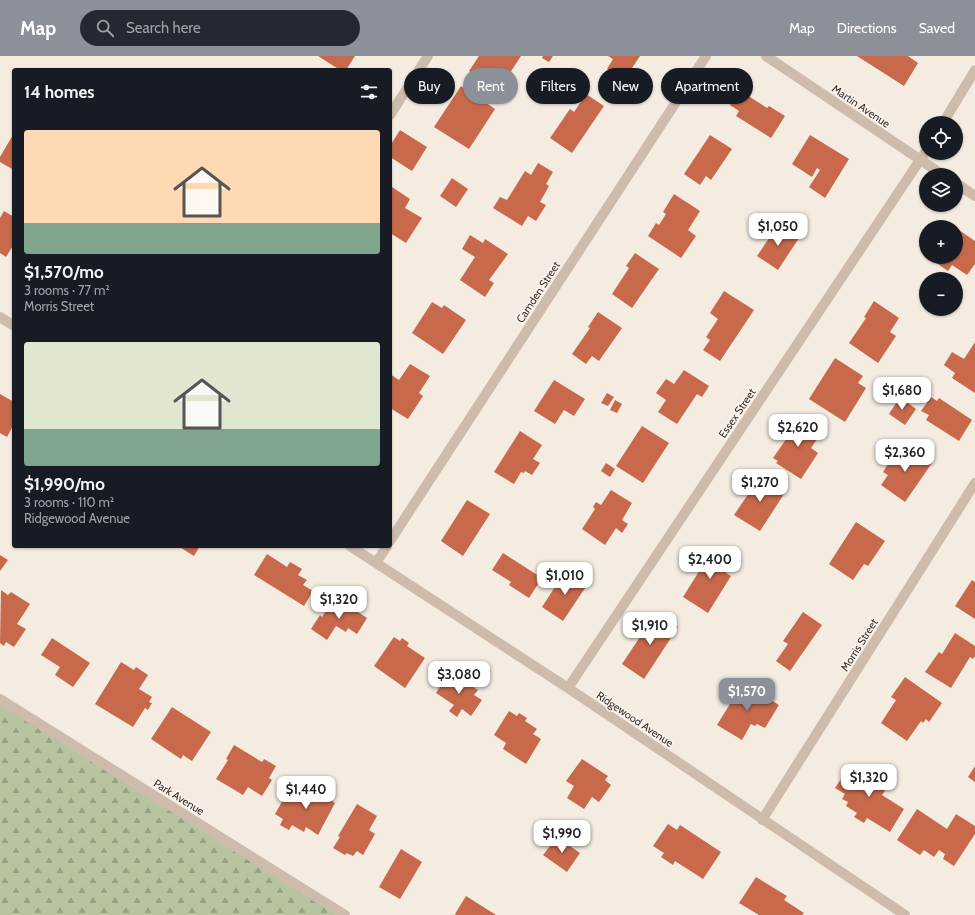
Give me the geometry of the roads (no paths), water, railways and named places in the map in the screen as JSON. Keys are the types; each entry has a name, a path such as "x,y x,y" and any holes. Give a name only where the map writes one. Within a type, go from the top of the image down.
{"street":[{"path":"392,111 428,56"},
{"name":"Camden Street","path":"392,538 706,56"},
{"name":"Martin Avenue","path":"766,56 919,159"},
{"path":"947,116 975,70"},
{"name":"Martin Avenue","path":"920,160 932,168"},
{"name":"Essex Street","path":"568,688 920,160"},
{"path":"963,188 975,196"},
{"path":"0,317 12,325"},
{"name":"Morris Street","path":"762,820 975,483"},
{"name":"Ridgewood Avenue","path":"353,548 568,688 905,915"},
{"path":"376,563 386,548"},
{"name":"Park Avenue","path":"0,699 345,915"}]}
